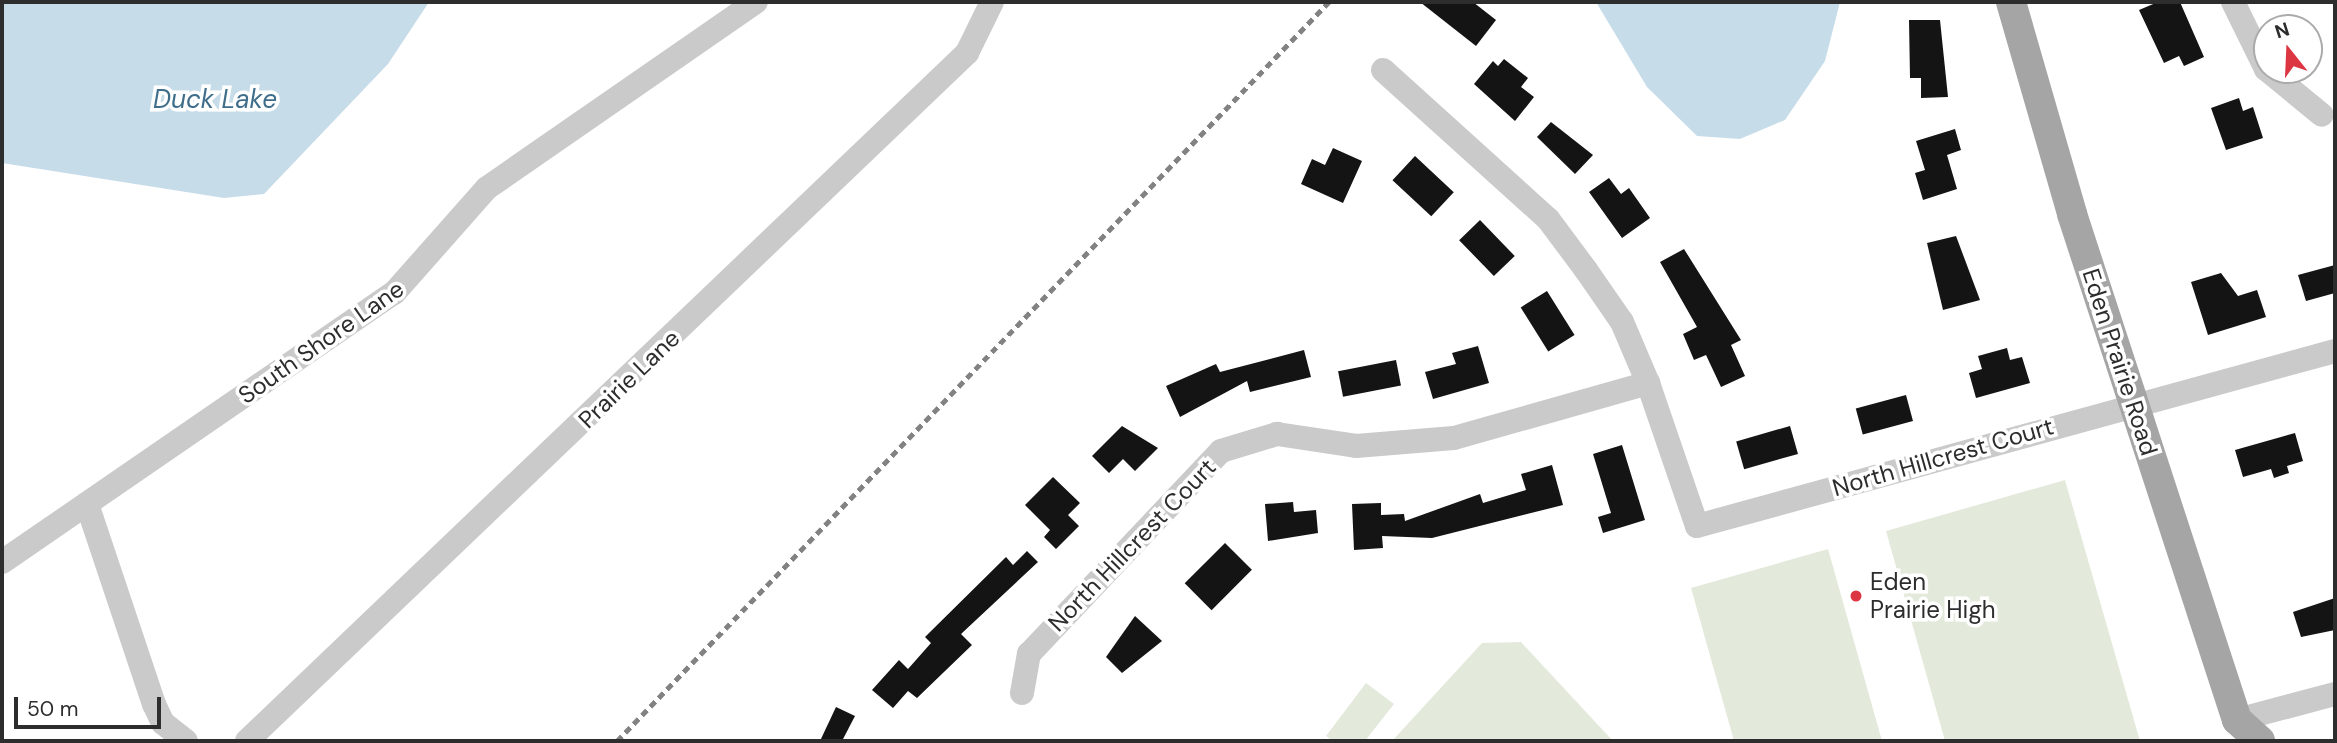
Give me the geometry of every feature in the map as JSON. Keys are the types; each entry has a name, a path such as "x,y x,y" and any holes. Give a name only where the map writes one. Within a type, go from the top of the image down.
{"main road":[{"name":"Eden Prairie Road","path":"2011,2 2235,730 2260,741"}],"street":[{"name":"South Shore Lane","path":"2,562 394,293 487,188 756,2"},
{"name":"Prairie Lane","path":"247,741 967,53 992,2"},
{"path":"2233,2 2266,69 2322,115"},
{"name":"North Hillcrest Court","path":"1383,70 1548,219 1622,322 1648,383 1697,526 2133,402 2335,351"},
{"name":"North Hillcrest Court","path":"1022,693 1029,654 1221,451 1277,435 1356,446 1430,442 1648,383"},
{"path":"87,504 153,704 163,723 186,741"},
{"path":"2235,730 2335,694"}],"green space":[{"path":"2065,480 2140,741 1945,741 1886,531"},
{"path":"1828,549 1882,741 1734,741 1691,588"},
{"path":"1521,642 1613,741 1392,741 1482,643"},
{"path":"1366,683 1394,704 1365,741 1333,741 1326,736"}],"water":[{"name":"Duck Lake","path":"2,2 429,2 388,64 264,194 224,198 2,163"},
{"path":"1596,2 1840,2 1825,61 1785,120 1740,139 1697,136 1647,87"}],"building":[{"path":"1420,2 1473,2 1496,20 1476,46"},
{"path":"2158,2 2180,2 2204,57 2184,66 2179,56 2164,63 2139,10"},
{"path":"1909,20 1940,20 1948,97 1921,98 1921,78 1910,78"},
{"path":"1504,59 1528,78 1521,87 1534,97 1515,121 1474,84 1493,61 1498,66"},
{"path":"2239,98 2243,111 2253,107 2263,138 2226,150 2211,108"},
{"path":"1551,122 1593,155 1575,174 1537,137"},
{"path":"1955,129 1961,150 1947,155 1957,189 1923,200 1915,173 1925,170 1916,141"},
{"path":"1333,148 1362,161 1343,203 1301,184 1312,159 1325,165"},
{"path":"1415,156 1454,192 1431,216 1392,180"},
{"path":"1609,178 1621,194 1629,188 1650,218 1622,238 1589,192"},
{"path":"1480,220 1515,256 1494,276 1459,240"},
{"path":"1956,236 1980,300 1943,310 1927,243"},
{"path":"1684,249 1741,340 1731,345 1745,376 1721,387 1706,355 1694,360 1683,334 1697,327 1660,262"},
{"path":"2335,265 2335,293 2306,301 2298,275"},
{"path":"2221,273 2238,296 2257,290 2266,317 2208,335 2191,282"},
{"path":"1547,291 1575,335 1548,352 1521,307"},
{"path":"1478,346 1489,383 1433,399 1425,372 1456,364 1452,353"},
{"path":"2007,348 2010,360 2022,357 2030,383 1976,398 1969,373 1982,369 1978,356"},
{"path":"1304,350 1311,377 1250,392 1247,381 1180,417 1166,386 1216,364 1220,372"},
{"path":"1396,360 1401,386 1343,397 1338,371"},
{"path":"1906,395 1913,421 1863,435 1856,408"},
{"path":"1122,426 1158,448 1135,471 1123,459 1109,473 1092,456"},
{"path":"1790,426 1798,454 1744,469 1736,441"},
{"path":"2295,433 2303,461 2287,466 2289,473 2274,478 2271,469 2243,477 2235,450"},
{"path":"1622,445 1645,520 1603,533 1598,517 1611,513 1593,454"},
{"path":"1552,465 1563,505 1432,538 1382,536 1383,548 1354,550 1352,504 1381,503 1381,515 1404,514 1405,521 1480,494 1483,503 1526,490 1521,474"},
{"path":"1053,477 1080,503 1068,515 1079,526 1056,549 1044,537 1050,530 1025,505"},
{"path":"1293,502 1294,512 1316,510 1318,533 1268,541 1265,504"},
{"path":"1225,543 1252,570 1212,610 1185,583"},
{"path":"1027,551 1038,562 961,634 972,645 917,698 908,691 893,708 872,690 899,660 908,669 931,643 925,637 1006,557 1013,565"},
{"path":"2335,598 2335,630 2301,637 2293,612"},
{"path":"1135,616 1162,641 1122,673 1106,657"},
{"path":"836,707 855,716 842,741 820,741"}],"railway":[{"path":"617,741 1329,2"}],"place":[{"name":"Eden Prairie High","path":"1856,596"}]}
